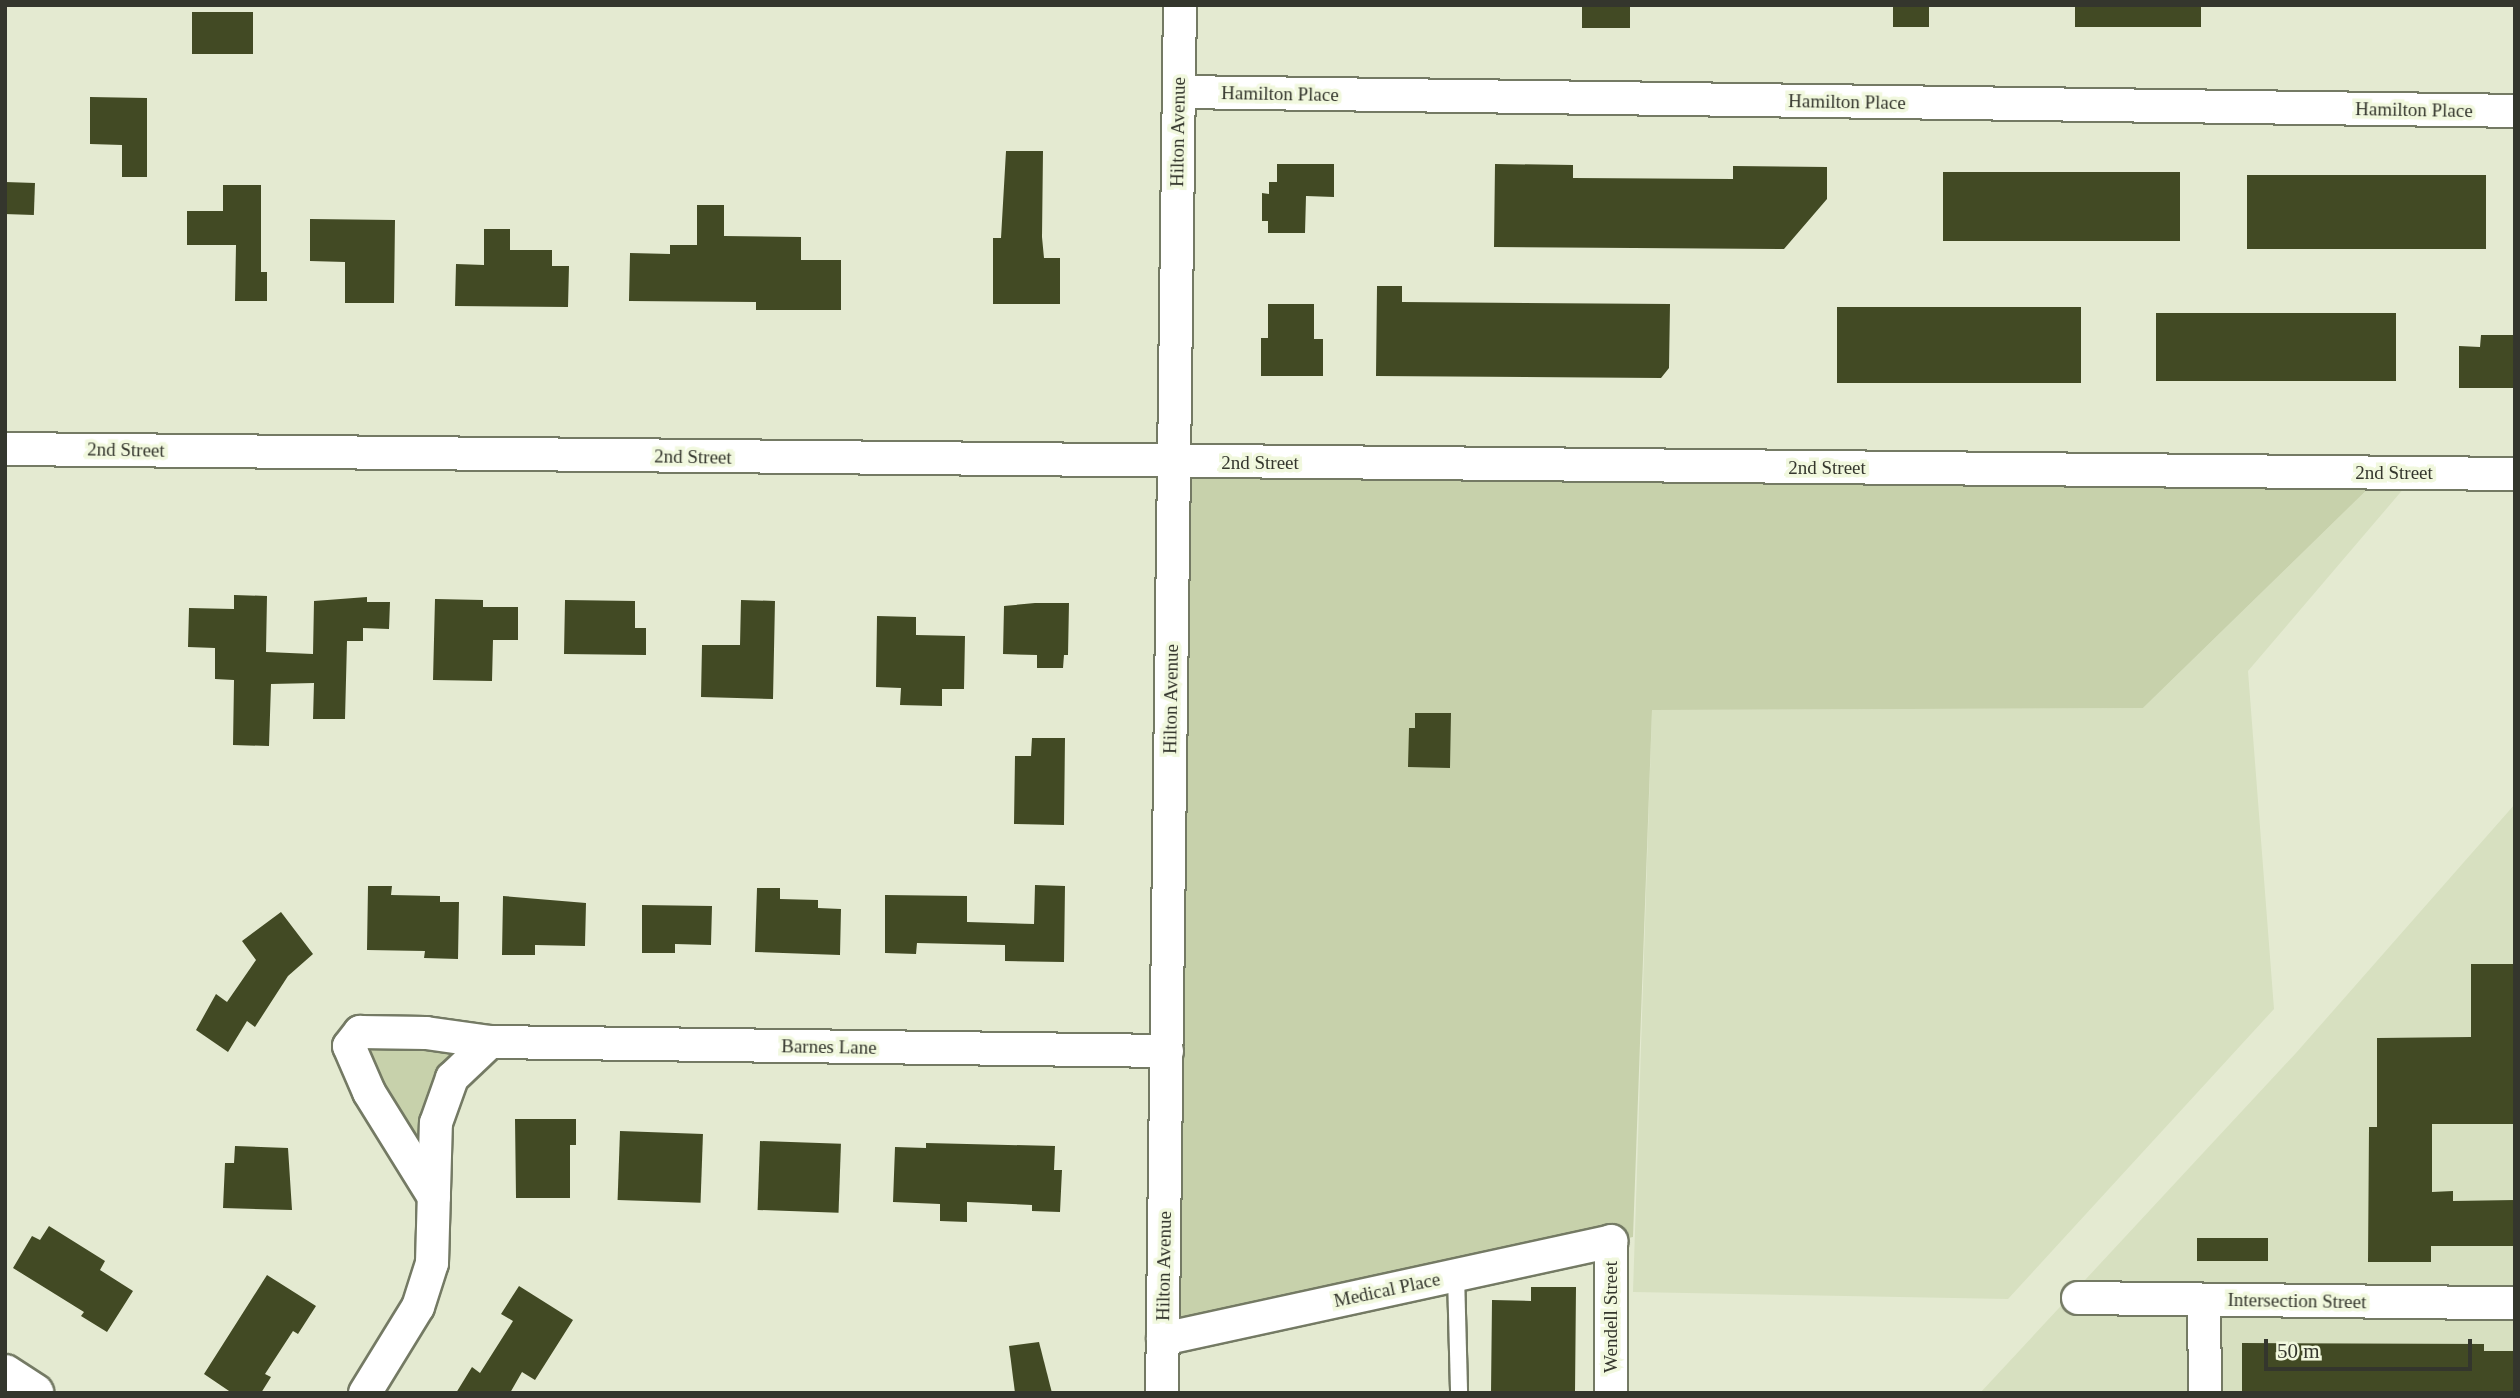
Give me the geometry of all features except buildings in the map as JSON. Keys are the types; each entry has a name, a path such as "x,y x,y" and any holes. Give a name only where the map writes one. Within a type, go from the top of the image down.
{"street":[{"name":"Hilton Avenue","path":"1162,1393 1180,5"},
{"name":"Hamilton Place","path":"1179,92 2515,111"},
{"name":"2nd Street","path":"5,449 1173,463 2515,474"},
{"name":"Barnes Lane","path":"434,1197 369,1092 349,1046 360,1032 426,1033 490,1042 1167,1051"},
{"path":"365,1393 418,1307 432,1263 436,1123 452,1078 490,1042"},
{"name":"Medical Place","path":"1163,1339 1611,1241"},
{"name":"Wendell Street","path":"1611,1241 1611,1393"},
{"name":"Intersection Street","path":"2078,1298 2515,1303"},
{"path":"2204,1300 2205,1393"},
{"path":"5,1374 34,1393"}],"lane":[{"path":"1456,1275 1459,1393"}],"shaded area":[{"path":"1180,462 2378,479 2143,708 1652,710 1633,1237 1164,1339"},
{"path":"2378,479 2411,480 2248,671 2274,1009 2008,1299 1633,1292 1652,710 2143,708"},
{"path":"2515,804 2515,1393 1980,1393 2296,1053"},
{"path":"360,1032 490,1042 452,1078 434,1197 369,1092"}]}
